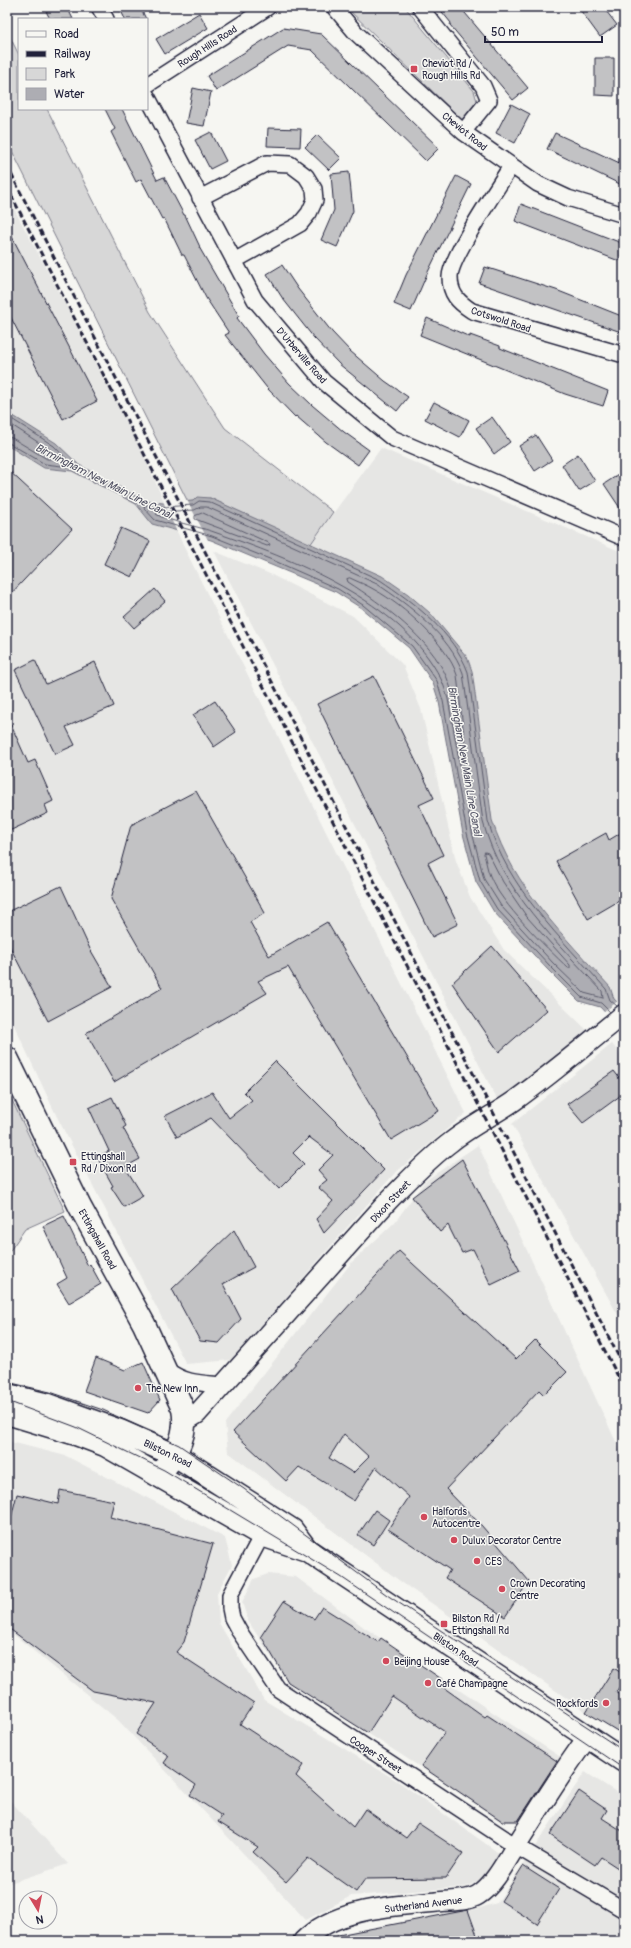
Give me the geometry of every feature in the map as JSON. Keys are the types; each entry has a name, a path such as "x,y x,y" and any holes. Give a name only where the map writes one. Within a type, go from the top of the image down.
{"main road":[{"name":"Ettingshall Road","path":"7,1058 80,1208 144,1324 167,1370 183,1409 186,1422"},
{"name":"Bilston Road","path":"7,1395 48,1405 113,1428 175,1454 292,1530 308,1550"},
{"name":"Bilston Road","path":"7,1413 76,1434 105,1445 262,1535 308,1550 587,1738 624,1761"},
{"path":"158,1475 175,1454 186,1422"}],"street":[{"path":"99,7 105,18"},
{"name":"Rough Hills Road","path":"148,84 250,11 268,7"},
{"name":"Cheviot Road","path":"334,7 356,33 463,132 538,184 568,198 624,215"},
{"path":"420,7 483,86 488,100 463,132"},
{"name":"D'Urberville Road","path":"148,98 255,300 324,382 392,438 624,538"},
{"path":"200,198 267,164 290,164 306,176 314,189 315,200 309,213 300,224 234,261"},
{"name":"Cotswold Road","path":"511,166 458,253 450,275 452,289 459,303 472,311 624,355"},
{"name":"Dixon Street","path":"186,1422 197,1414 224,1385 389,1200 422,1167 450,1142 477,1122 513,1102 624,1014"},
{"path":"167,1370 178,1378 191,1382 224,1385"},
{"name":"Cooper Street","path":"262,1535 230,1595 230,1608 232,1618 239,1631 278,1689 516,1846 624,1910"},
{"name":"Sutherland Avenue","path":"304,1940 322,1926 339,1917 404,1905 469,1899 479,1894 501,1871 587,1738"}],"shaded area":[{"path":"7,196 128,420 183,545 466,1113 394,1174 231,1360 186,1364 57,1117 7,1010"},
{"path":"381,448 624,553 624,998 620,1002 614,999 610,987 540,909 516,874 498,840 492,820 483,766 472,671 467,657 430,613 408,594 382,576 310,545"},
{"path":"214,551 270,574 353,616 403,665 421,709 456,861 470,897 504,950 587,1030 499,1103"},
{"path":"612,1044 624,1059 624,1326 512,1124"},
{"path":"478,1145 624,1459 624,1736 586,1712 400,1581 228,1452 225,1423 352,1262 395,1222 425,1181"},
{"path":"7,1441 66,1456 225,1538 232,1565 217,1593 219,1623 264,1700 399,1782 500,1854 482,1879 466,1887 351,1896 306,1920 118,1720 7,1629"},
{"path":"268,1574 296,1577 365,1628 565,1760 522,1821 501,1822 442,1781 288,1682 248,1621 242,1602 254,1579"},
{"path":"585,1772 624,1797 624,1941 330,1941 336,1935 476,1909 497,1903"},
{"path":"7,1797 68,1864 7,1884"}],"green space":[{"path":"346,7 405,7 474,91 477,101 462,120"},
{"path":"7,31 18,53 18,110 48,110 150,312 225,428 333,512 310,545 210,498 188,502 7,141"},
{"path":"7,1090 65,1211 25,1229 7,1255"}],"water":[{"name":"Birmingham New Main Line Canal","path":"7,412 56,443 79,465 145,501 163,503 193,501 197,497 210,498 382,576 408,594 430,613 467,657 472,671 492,820 501,844 526,889 558,929 610,987 614,999 624,1008 624,1033 600,1007 579,1001 547,969 494,912 476,882 463,834 439,702 433,683 409,648 361,608 336,592 211,540 152,524 136,504 72,471 44,468 7,445"}],"pier":[{"path":"187,500 209,542 177,532 163,501"},
{"path":"619,1000 624,1005 624,1033 622,1034 603,1013"}],"building":[{"path":"44,7 67,7 72,18 50,18"},
{"path":"119,7 140,7 146,18 124,18"},
{"path":"438,7 460,7 528,88 513,100 450,25 451,23"},
{"path":"578,7 603,7 617,25 600,37"},
{"path":"199,13 208,28 165,54 156,39"},
{"path":"283,28 321,34 439,148 426,161 312,50 288,46 216,91 207,76"},
{"path":"595,58 614,58 614,96 595,95"},
{"path":"193,88 211,92 204,126 186,123"},
{"path":"511,104 530,114 515,143 496,133"},
{"path":"106,110 122,110 157,180 164,177 185,215 199,247 239,316 237,318 264,354 289,383 312,405 344,432 369,450 358,465 326,442 296,416 295,417 267,388 225,335 229,333 206,298 184,255 182,255 164,218 162,219 141,179 136,182 111,132 115,129"},
{"path":"268,128 301,129 300,147 267,146"},
{"path":"211,132 226,161 210,169 195,140"},
{"path":"555,133 624,165 624,186 547,149"},
{"path":"317,135 341,158 329,170 305,147"},
{"path":"349,172 353,211 337,247 321,240 334,210 331,174"},
{"path":"456,176 471,184 427,274 411,311 394,304 406,275"},
{"path":"521,204 624,244 624,249 619,261 515,221"},
{"path":"7,227 97,401 63,419 7,310"},
{"path":"282,265 298,289 332,332 350,351 385,381 408,397 397,411 339,364 314,338 283,299 267,274"},
{"path":"485,267 556,290 624,317 624,333 479,283"},
{"path":"427,318 470,337 470,335 500,346 500,348 608,391 603,406 565,394 420,335"},
{"path":"434,402 469,420 460,437 425,419"},
{"path":"492,417 510,442 494,454 476,428"},
{"path":"536,435 552,460 535,471 519,446"},
{"path":"578,454 595,481 579,491 562,465"},
{"path":"7,469 72,529 7,598"},
{"path":"624,471 624,514 604,484"},
{"path":"121,528 150,541 132,577 104,564"},
{"path":"155,589 165,601 134,628 124,617"},
{"path":"35,660 46,684 95,662 114,706 66,727 75,745 55,754 15,670"},
{"path":"374,676 434,798 419,805 443,855 428,863 458,924 432,937 317,704"},
{"path":"215,701 236,732 214,747 193,715"},
{"path":"7,716 28,763 35,760 53,801 45,805 48,813 7,832"},
{"path":"196,791 265,913 250,922 269,956 327,922 439,1111 391,1140 288,967 258,981 267,993 114,1082 86,1033 162,988 111,899 131,825"},
{"path":"624,831 624,898 588,919 556,861 606,833 609,840"},
{"path":"61,886 90,949 112,987 48,1021 7,941 7,912"},
{"path":"492,946 547,1010 499,1052 452,983"},
{"path":"275,1061 384,1170 324,1233 316,1219 333,1201 318,1187 327,1180 318,1170 333,1155 309,1137 293,1153 304,1164 279,1189 211,1118 177,1137 165,1116 212,1092 229,1118 252,1100 244,1092"},
{"path":"614,1071 624,1084 624,1093 583,1123 567,1104"},
{"path":"112,1097 126,1126 123,1128 140,1159 125,1167 143,1196 124,1207 111,1187 113,1186 97,1157 109,1151 89,1108"},
{"path":"462,1159 520,1271 491,1285 473,1249 462,1253 448,1225 440,1232 412,1197"},
{"path":"64,1216 88,1266 90,1264 101,1284 69,1303 57,1284 67,1278 43,1226"},
{"path":"234,1230 254,1267 223,1284 241,1319 219,1343 200,1341 172,1289"},
{"path":"399,1251 516,1359 535,1340 567,1372 544,1395 539,1390 446,1489 481,1525 529,1581 505,1617 445,1578 450,1570 388,1529 409,1497 376,1467 354,1501 299,1467 286,1481 233,1432","holes":["344,1434 369,1457 353,1473 329,1458"]},
{"path":"96,1358 125,1370 143,1362 160,1400 148,1413 84,1391"},
{"path":"60,1490 114,1501 110,1517 213,1544 184,1642 176,1652 254,1703 240,1724 303,1765 296,1776 353,1827 365,1809 406,1838 418,1823 463,1853 446,1878 365,1879 356,1892 308,1858 286,1882 253,1852 258,1847 218,1822 222,1816 190,1795 196,1785 164,1763 169,1756 136,1734 156,1703 93,1691 7,1627 7,1534 17,1494 58,1504"},
{"path":"375,1510 389,1520 373,1545 358,1535"},
{"path":"284,1601 314,1619 322,1607 378,1642 381,1638 443,1680 440,1685 485,1717 487,1715 557,1761 518,1821 502,1821 421,1766 445,1732 392,1696 368,1733 288,1682 261,1636"},
{"path":"614,1668 624,1675 624,1680 616,1692 624,1697 624,1724 619,1732 586,1712"},
{"path":"579,1791 607,1810 602,1818 624,1832 624,1872 601,1857 595,1865 550,1835"},
{"path":"523,1866 559,1889 537,1924 501,1901"},
{"path":"468,1910 478,1938 467,1941 338,1941 338,1935"}],"tram line":[{"path":"7,1382 50,1392 103,1410 179,1445 244,1489 387,1595 624,1751"},
{"path":"7,1401 76,1427 164,1470 341,1577 624,1769"}],"railway":[{"path":"7,166 624,1367"},
{"path":"7,187 624,1388"}],"place":[{"name":"Cheviot Rd / Rough Hills Rd","path":"414,69"},
{"name":"Ettingshall Rd / Dixon Rd","path":"73,1162"},
{"name":"The New Inn","path":"138,1388"},
{"name":"Halfords Autocentre","path":"424,1517"},
{"name":"Dulux Decorator Centre","path":"454,1540"},
{"name":"CES","path":"477,1561"},
{"name":"Crown Decorating Centre","path":"502,1589"},
{"name":"Bilston Rd / Ettingshall Rd","path":"444,1624"},
{"name":"Beijing House","path":"386,1661"},
{"name":"Café Champagne","path":"428,1683"},
{"name":"Rockfords","path":"606,1703"}]}
